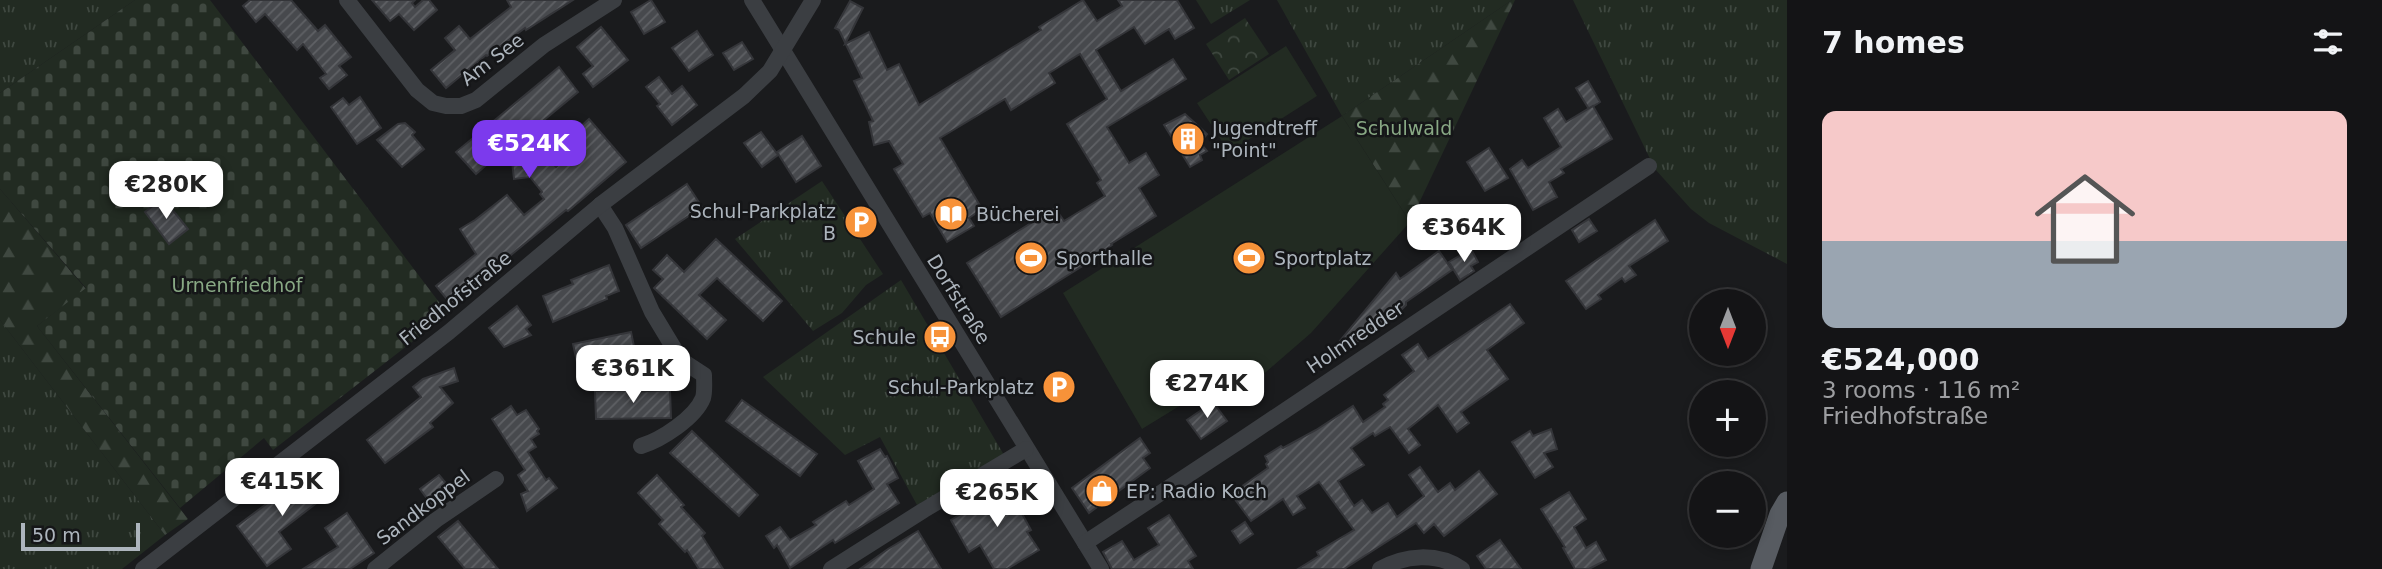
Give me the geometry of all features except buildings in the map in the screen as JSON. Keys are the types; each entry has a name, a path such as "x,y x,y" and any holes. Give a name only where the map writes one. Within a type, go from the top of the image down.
{"main road":[{"path":"1761,569 1787,502"}],"street":[{"name":"Am See","path":"347,0 417,90 433,103 446,106 461,106 476,100 544,45 614,0"},
{"name":"Dorfstraße","path":"752,0 1101,569"},
{"name":"Friedhofstraße","path":"143,569 449,332 600,205 744,96 770,71 813,0"},
{"name":"Holmredder","path":"1085,543 1649,166"},
{"path":"600,205 615,228 658,322 681,360 704,375 701,402 677,428 656,442 640,446"},
{"path":"831,569 1026,449"},
{"name":"Sandkoppel","path":"375,569 436,520 496,479"},
{"path":"1380,569 1396,560 1423,558 1442,559 1462,569"}],"green space":[{"path":"0,0 135,0 0,93"},
{"name":"Urnenfriedhof","path":"135,0 210,0 448,314 273,450 264,438 180,508 37,326 86,288 0,189 0,93"},
{"path":"1196,0 1250,0 1211,24"},
{"path":"1277,0 1512,0 1342,116"},
{"name":"Schulwald","path":"1515,0 1410,222 1342,116"},
{"path":"1573,0 1787,0 1787,264 1709,223 1691,209 1655,169"},
{"path":"1245,18 1269,54 1229,80 1206,44"},
{"path":"1286,46 1317,96 1229,152 1197,103"},
{"name":"Sportplatz","path":"1342,116 1410,222 1311,333 1237,397 1225,378 1142,429 1063,293"},
{"path":"822,181 883,274 866,285 842,313 813,331 735,239"},
{"path":"0,189 86,289 37,326 188,519 165,535 0,320"},
{"path":"901,280 1004,455 917,505 880,437 845,455 763,377"},
{"path":"0,320 165,535 122,569 0,569"}],"place":[{"name":"Jugendtreff \"Point\"","path":"1188,139"},
{"name":"Bücherei","path":"951,214"},
{"name":"Schul-Parkplatz B","path":"861,222"},
{"name":"Sporthalle","path":"1031,258"},
{"name":"Sportplatz","path":"1249,258"},
{"name":"Schule","path":"940,337"},
{"name":"Schul-Parkplatz","path":"1059,387"},
{"name":"EP: Radio Koch","path":"1102,491"}]}
